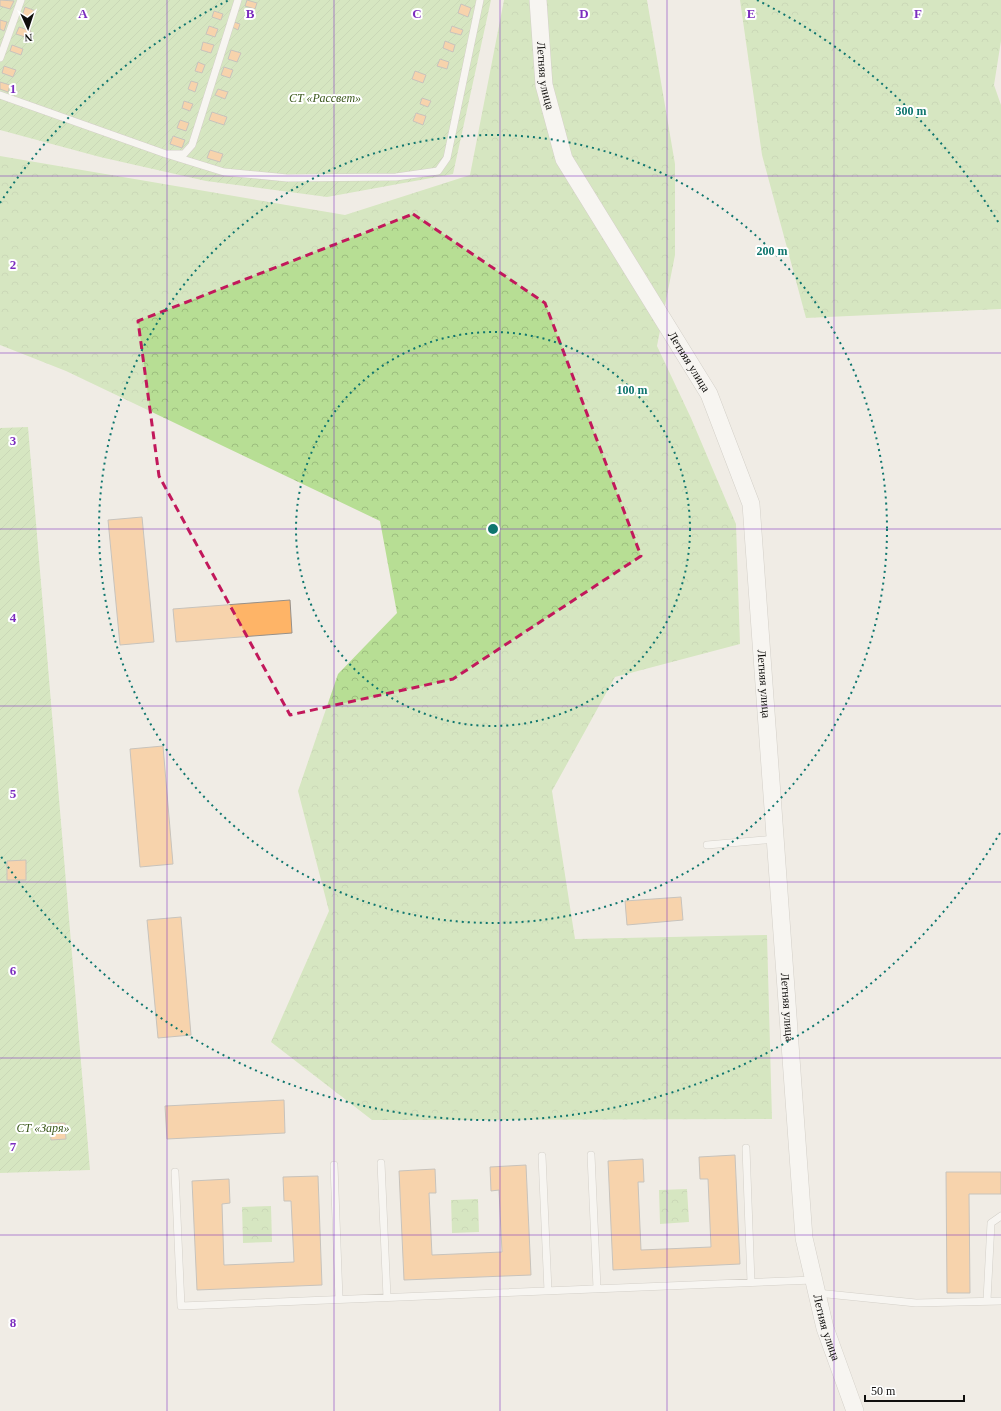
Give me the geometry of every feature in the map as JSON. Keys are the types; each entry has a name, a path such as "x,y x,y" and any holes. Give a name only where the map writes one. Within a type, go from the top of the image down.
{"street":[{"name":"Летняя улица","path":"538,0 544,85 564,159 709,394 751,504 804,1238 825,1328 855,1411"}],"lane":[{"path":"0,58 21,0"},
{"path":"166,154 184,154 192,145 238,0"},
{"path":"0,96 166,154 224,172 287,178 396,177 438,171 447,158 480,0"},
{"path":"707,845 774,839"},
{"path":"746,1148 751,1282"},
{"path":"591,1154 597,1288"},
{"path":"542,1156 548,1291"},
{"path":"381,1163 387,1297"},
{"path":"334,1165 339,1299"},
{"path":"175,1172 181,1306 751,1282 815,1286 916,1303 987,1300 1001,1301"},
{"path":"987,1300 991,1223 1001,1216"}],"highlighted area":[{"path":"413,214 545,303 641,556 453,679 290,715 159,476 138,321"}],"green space":[{"name":"СТ «Рассвет»","path":"0,0 491,0 453,174 327,197 206,181 100,157 0,130"},
{"path":"504,0 647,0 675,164 675,255 657,346 691,418 736,524 740,644 615,677 552,791 575,939 767,935 772,1119 372,1120 271,1042 329,911 298,791 338,674 397,613 380,521 66,371 0,345 0,156 345,215 470,175"},
{"path":"740,0 1001,0 1001,41 994,85 1001,105 1001,309 806,318 762,155"},
{"name":"СТ «Заря»","path":"28,427 90,1170 0,1173 0,428"},
{"path":"687,1189 689,1222 660,1224 659,1190"},
{"path":"478,1199 479,1232 452,1233 451,1200"},
{"path":"271,1206 272,1242 243,1243 242,1207"}],"building":[{"path":"0,0 14,1 10,9 0,6"},
{"path":"247,0 257,3 255,9 245,6"},
{"path":"461,4 471,8 468,17 458,13"},
{"path":"25,7 36,11 33,19 22,16"},
{"path":"214,11 223,14 221,20 212,17"},
{"path":"0,20 7,22 4,31 0,29"},
{"path":"234,22 240,24 238,30 232,27"},
{"path":"209,26 218,29 215,37 206,34"},
{"path":"452,26 463,30 461,35 450,32"},
{"path":"19,27 31,31 28,38 16,34"},
{"path":"445,41 455,45 453,52 443,48"},
{"path":"203,42 214,45 211,53 201,50"},
{"path":"12,45 23,49 21,55 10,51"},
{"path":"231,50 241,53 237,62 228,59"},
{"path":"440,59 449,62 447,69 437,66"},
{"path":"198,62 205,65 202,73 195,71"},
{"path":"4,66 16,70 13,77 2,73"},
{"path":"224,67 233,70 230,78 221,75"},
{"path":"415,71 426,75 423,83 412,79"},
{"path":"191,81 198,83 195,92 188,89"},
{"path":"0,82 10,85 8,92 0,89"},
{"path":"218,89 228,92 225,99 215,95"},
{"path":"422,98 431,101 428,107 420,104"},
{"path":"184,101 193,104 190,111 182,108"},
{"path":"212,112 227,117 224,125 209,120"},
{"path":"416,113 426,116 423,125 413,121"},
{"path":"180,120 189,123 186,131 177,128"},
{"path":"173,136 185,140 182,148 170,144"},
{"path":"210,150 223,154 220,162 207,158"},
{"path":"142,517 154,642 120,645 108,520"},
{"path":"290,600 292,633 176,642 173,609"},
{"path":"163,746 173,864 140,867 130,749"},
{"path":"26,860 26,880 7,880 7,861"},
{"path":"681,897 683,920 627,925 625,901"},
{"path":"181,917 191,1035 158,1038 147,920"},
{"path":"284,1100 285,1133 167,1139 165,1106"},
{"path":"50,1123 65,1123 66,1139 51,1140"},
{"path":"735,1155 740,1264 613,1270 608,1161 643,1159 644,1182 638,1182 641,1250 711,1247 708,1179 700,1179 699,1157"},
{"path":"526,1165 531,1275 404,1280 399,1171 435,1169 436,1193 429,1193 432,1255 502,1252 499,1190 491,1191 490,1167"},
{"path":"946,1172 1001,1172 1001,1194 969,1194 970,1293 947,1293"},
{"path":"318,1176 322,1285 197,1290 192,1181 229,1179 230,1203 222,1204 224,1265 294,1262 291,1201 284,1201 283,1177"}]}
